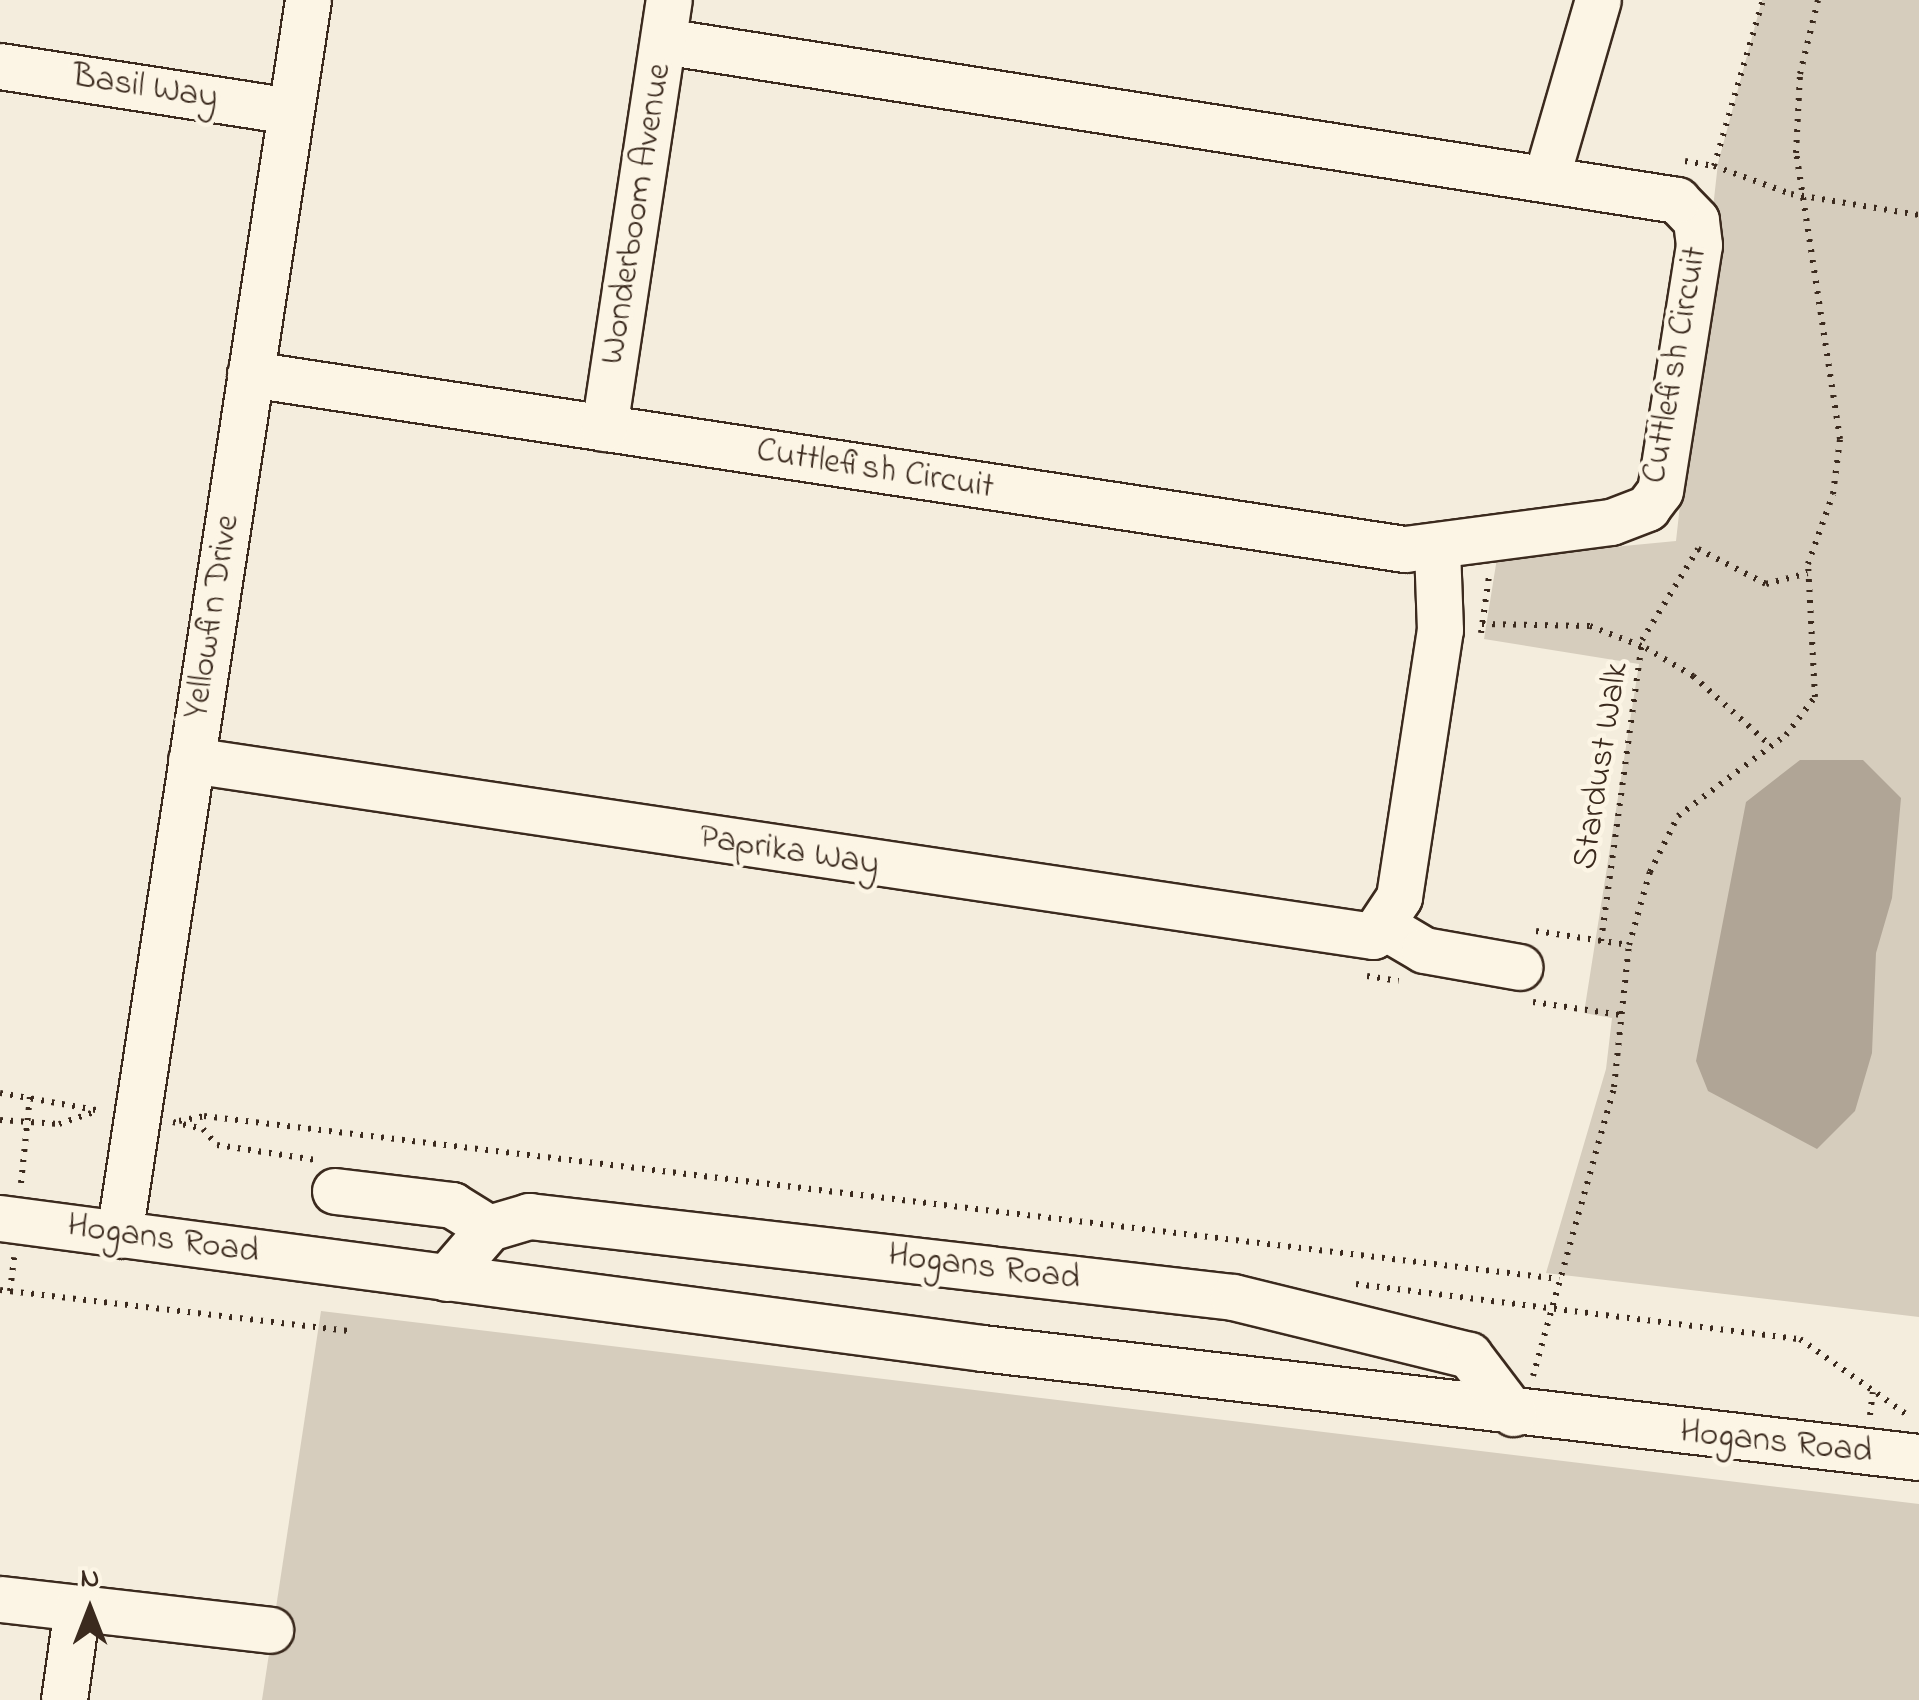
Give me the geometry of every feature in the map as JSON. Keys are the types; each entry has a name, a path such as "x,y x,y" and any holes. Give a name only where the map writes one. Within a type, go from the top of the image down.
{"street":[{"name":"Yellowfin Drive","path":"119,1235 308,0"},
{"path":"1548,174 1598,0"},
{"name":"Cuttlefish Circuit","path":"250,374 1437,549 1611,522 1647,508 1660,491 1700,245 1686,207 1662,195 666,20"},
{"name":"Wonderboom Avenue","path":"604,428 666,20"},
{"name":"Basil Way","path":"0,66 291,111"},
{"path":"1437,549 1440,630 1399,897 1386,926 1424,950 1519,967"},
{"name":"Paprika Way","path":"191,760 1336,936 1372,936 1386,926"},
{"path":"335,1190 452,1205 490,1228 446,1278"},
{"name":"Hogans Road","path":"6,1200 119,1235 446,1278 1522,1397 1866,1453 1919,1457"},
{"name":"Hogans Road","path":"490,1228 516,1216 544,1217 1284,1305 1469,1355 1522,1397"},
{"path":"0,1598 270,1630"},
{"path":"64,1700 77,1608"}],"path":[{"path":"1714,166 1763,0"},
{"path":"1522,1397 1614,1087 1629,945 1650,872 1678,816 1770,745 1815,697 1808,574 1840,439 1800,195 1800,74 1818,0"},
{"path":"1662,195 1670,159 1714,166 1800,195 1919,215"},
{"path":"1770,745 1693,676 1646,648 1642,640 1698,549 1766,584 1808,574"},
{"name":"Stardust Walk","path":"1486,598 1482,624 1590,626 1646,648 1601,941"},
{"path":"0,1093 98,1110 59,1124 0,1120"},
{"path":"6,1200 24,1184 30,1096"},
{"path":"175,1105 172,1122 204,1116 1560,1278"},
{"path":"0,1290 349,1331"},
{"path":"1548,1308 1800,1339 1919,1424"}],"shaded area":[{"path":"1762,0 1919,0 1919,1317 1546,1273 1606,1069 1612,1018 1584,1013 1639,664 1484,639 1497,558 1676,541 1718,163"},
{"path":"1800,760 1863,760 1901,798 1892,898 1876,953 1872,1053 1855,1111 1817,1149 1708,1091 1696,1061 1746,802"},
{"path":"321,1311 1919,1504 1919,1700 262,1700"}]}
